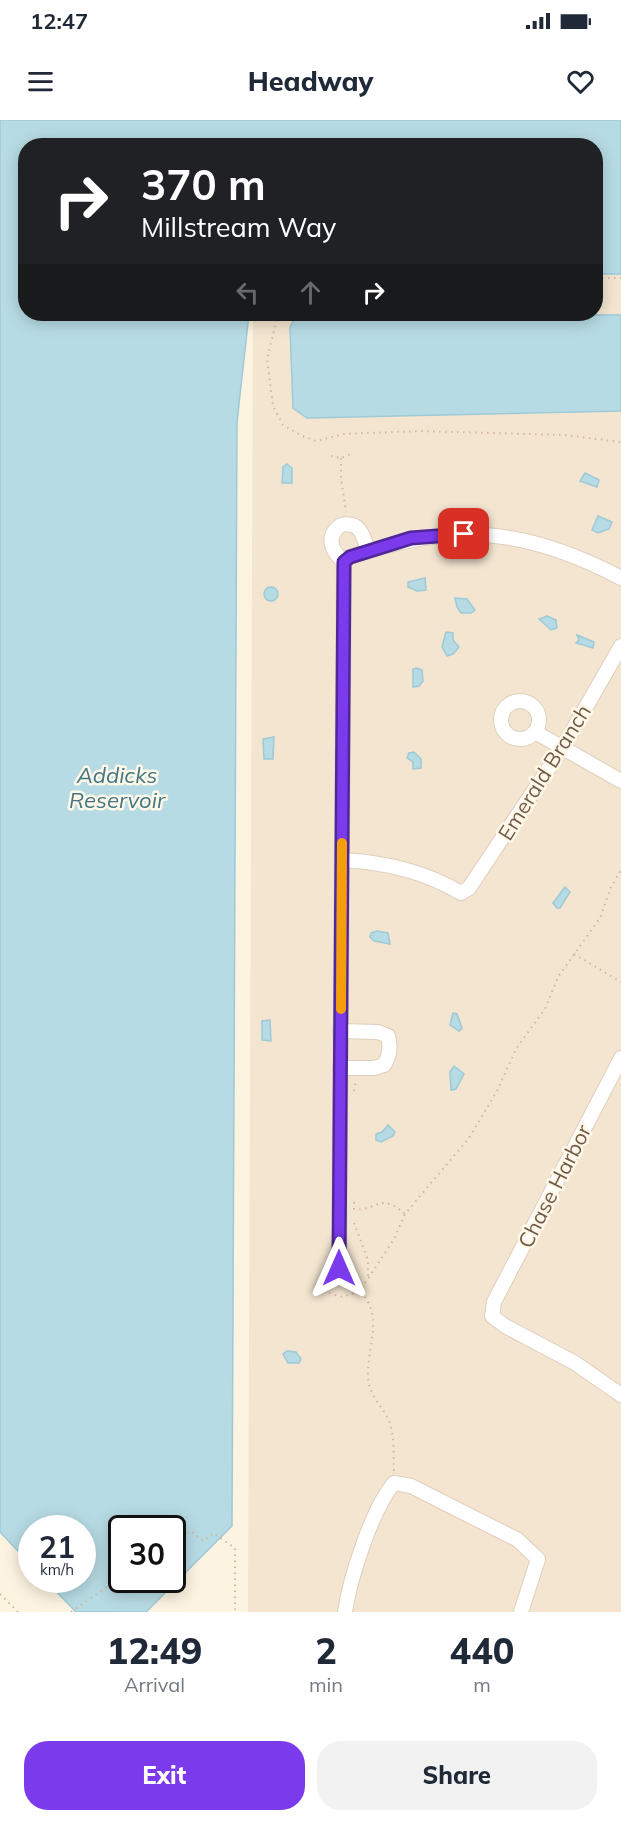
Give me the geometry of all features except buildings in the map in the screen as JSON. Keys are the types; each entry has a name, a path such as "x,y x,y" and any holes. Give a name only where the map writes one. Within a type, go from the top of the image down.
{"street":[{"path":"339,1268 345,1068 340,1031 344,562 334,553 331,539 336,528 346,524 358,527 368,550"},
{"path":"344,562 368,550 411,538 464,534 494,535 557,548 621,578"},
{"name":"Emerald Branch","path":"342,860 369,861 407,869 442,881 461,893 469,888 563,747 621,646"},
{"path":"535,732 621,781"},
{"path":"340,1031 378,1032 388,1036 390,1042 389,1057 384,1065 345,1068"},
{"name":"Chase Harbor","path":"621,1058 494,1302 492,1316 505,1326 575,1363 621,1395"},
{"path":"345,1612 361,1553 387,1492 394,1483 411,1486 518,1540 538,1559 521,1612"}],"path":[{"path":"603,278 621,278"},
{"path":"276,321 267,359 273,406 283,425 316,441 344,434 421,431 565,435 621,442"},
{"path":"331,456 341,458 351,454"},
{"path":"341,458 346,524"},
{"path":"339,1268 326,1292 342,1297 360,1292 394,1239 405,1214 469,1138 497,1091 516,1049 545,1010 558,977 600,918 611,887 621,870"},
{"path":"574,954 621,981"},
{"path":"345,1068 357,1082 353,1093"},
{"path":"354,1197 352,1214 355,1230 368,1260 368,1280"},
{"path":"354,1209 377,1203 393,1203 405,1214"},
{"path":"360,1292 370,1305 374,1320 368,1376 371,1394 388,1419 393,1435 394,1483"},
{"path":"186,1534 190,1532 204,1541 213,1533 235,1548 235,1612"},
{"path":"71,1612 108,1586"},
{"path":"0,1594 18,1612"}],"shaded area":[{"path":"603,274 621,274 621,1612 248,1612 253,321 603,321"}],"water":[{"name":"Addicks Reservoir","path":"0,120 621,120 621,274 603,274 603,138 18,138 18,321 248,321 237,422 232,1526 186,1572 186,1515 108,1515 108,1593 165,1593 146,1612 76,1612 58,1593 96,1593 96,1515 18,1515 18,1551 0,1532"},
{"path":"603,315 621,315 621,411 307,418 293,408 290,327 293,321 603,321"},
{"path":"287,464 292,468 292,483 282,483 283,467"},
{"path":"585,473 599,480 597,487 580,481"},
{"path":"598,516 612,522 609,529 598,533 592,530"},
{"path":"425,578 426,590 417,591 408,587 408,582"},
{"path":"271,587 276,589 278,594 276,599 271,601 266,599 264,594 266,589"},
{"path":"455,598 467,599 475,610 471,613 461,613"},
{"path":"547,616 556,620 557,628 551,630 539,619"},
{"path":"446,632 453,633 453,640 459,647 453,654 447,656 442,647"},
{"path":"577,635 594,642 593,648 576,643 579,640"},
{"path":"413,669 422,670 423,681 419,686 413,687"},
{"path":"274,737 273,759 264,759 263,739"},
{"path":"414,752 421,759 421,768 413,769 413,762 407,758 409,753"},
{"path":"565,887 570,892 560,908 557,908 553,903"},
{"path":"377,931 388,933 390,944 374,941 370,937 371,933"},
{"path":"453,1013 457,1014 462,1028 459,1031 450,1025"},
{"path":"270,1020 271,1041 262,1040 262,1021"},
{"path":"454,1066 464,1074 456,1089 451,1090 450,1072"},
{"path":"388,1125 395,1132 393,1136 381,1142 376,1140 376,1134 382,1132"},
{"path":"287,1351 296,1352 301,1359 299,1363 288,1363 283,1354"}],"slow traffic":[{"path":"341,1009 342,843"}],"route":[{"path":"339,1268 344,562 368,550 411,538 464,534"}]}
